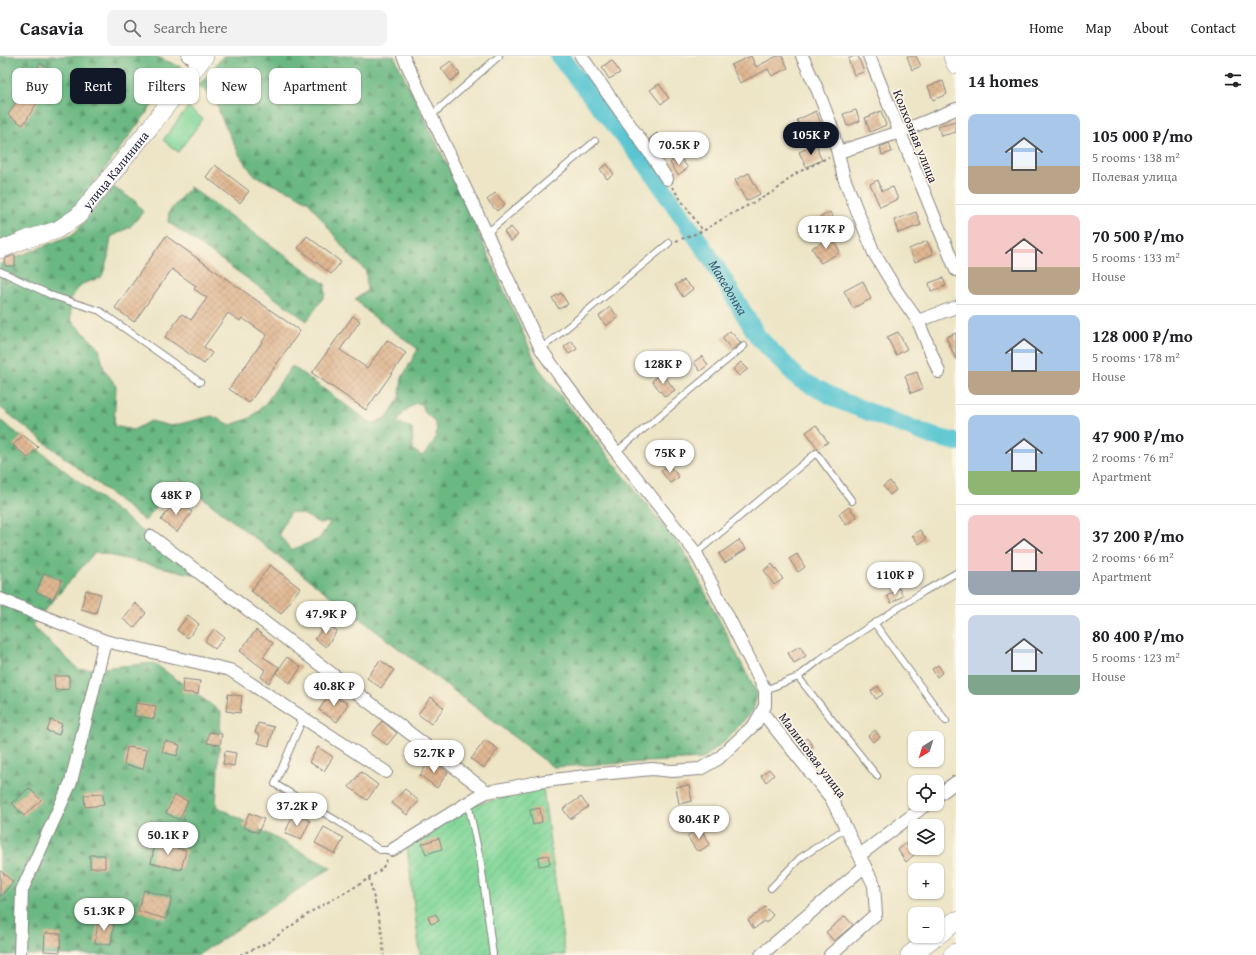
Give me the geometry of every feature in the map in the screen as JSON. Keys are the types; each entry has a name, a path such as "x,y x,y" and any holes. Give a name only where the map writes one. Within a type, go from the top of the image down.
{"main road":[{"path":"953,56 956,64"},
{"name":"улица Калинина","path":"0,250 27,239 57,230 78,216 151,126 198,58"},
{"path":"944,929 956,921"},
{"path":"910,955 926,943"}],"street":[{"path":"392,850 487,792 538,782 608,773 652,769 679,771 700,769 718,759 755,724 765,706 765,690 696,553 616,452 541,349 403,56"},
{"path":"582,56 667,180"},
{"path":"802,56 831,125 839,152 844,178 874,253 898,293 918,321 939,372"},
{"name":"Колхозная улица","path":"869,56 956,270"},
{"path":"839,152 900,132 956,109"},
{"path":"918,321 956,307"},
{"path":"151,536 487,792"},
{"path":"0,599 105,641 230,670 386,772"},
{"path":"20,955 22,890 70,782 105,641"},
{"name":"Малиновая улица","path":"762,712 831,798 874,885 876,914 830,955"},
{"path":"944,791 956,782"},
{"path":"761,955 919,811"}],"lane":[{"path":"431,116 499,56"},
{"path":"487,233 595,141"},
{"path":"541,349 669,243"},
{"path":"0,271 53,296 100,311 200,382"},
{"path":"616,452 744,346"},
{"path":"696,553 816,453 852,501"},
{"path":"765,690 798,676 822,658 923,592 956,573"},
{"path":"875,624 946,720"},
{"path":"798,676 876,776"},
{"path":"302,718 276,784 339,822 380,850 392,850"},
{"path":"468,803 481,864 493,955"},
{"path":"771,888 800,858 846,828"}],"path":[{"path":"683,239 703,232 724,218 775,191 795,174 839,152"},
{"path":"667,180 703,232"},
{"path":"240,955 267,943 314,910 362,883 382,869 392,850"},
{"path":"369,878 381,927 384,955"}],"green space":[{"path":"0,56 155,56 181,67 134,68 134,104 153,104 76,207 58,224 0,244"},
{"path":"223,56 394,56 460,191 538,367 685,553 757,694 753,710 728,738 703,759 553,767 178,479 145,521 0,407 0,264 74,234 113,187 135,201 143,212 130,227 111,237 108,257 102,277 82,284 70,299 71,320 99,348 104,369 116,386 114,426 133,430 151,421 171,426 212,416 231,425 250,418 265,404 292,366 372,424 387,417 399,399 402,378 418,349 370,314 355,299 367,291 366,271 350,256 309,202 292,192 271,184 253,174 240,156 216,104 261,104 261,68 213,68","holes":["415,403 422,404 437,429 435,439 422,456 413,450 412,428 397,423 403,413","290,512 303,514 319,523 331,521 319,539 291,550 279,534"]},
{"path":"207,75 207,92 199,85"},
{"path":"188,107 203,119 178,152 163,140"},
{"path":"190,187 325,284 325,295 307,321 168,222 169,212"},
{"path":"0,420 200,576 95,552 32,625 79,670 154,663 221,712 216,806 331,868 198,955 0,955"},
{"path":"543,788 565,955 420,955 407,847 464,807"}],"building":[{"path":"751,56 756,67 777,56 782,56 788,68 772,76 768,69 740,83 731,65"},
{"path":"858,56 864,72 854,75 848,59"},
{"path":"907,56 916,56 921,66 912,70"},
{"path":"612,60 620,73 609,79 602,67"},
{"path":"451,61 460,74 451,81 441,68"},
{"path":"40,63 48,68 37,68"},
{"path":"943,81 947,94 933,100 928,86"},
{"path":"659,84 669,98 661,104 650,90"},
{"path":"15,104 36,104 23,125 8,115"},
{"path":"856,110 860,121 847,126 843,114"},
{"path":"816,111 825,133 807,141 797,120"},
{"path":"881,111 886,125 870,132 865,118"},
{"path":"956,121 956,132 941,136 938,126"},
{"path":"657,133 666,146 658,152 649,139"},
{"path":"889,143 892,152 882,155 880,147"},
{"path":"815,145 818,146 818,152 822,160 806,167 799,152"},
{"path":"679,156 688,168 678,175 670,163"},
{"path":"607,164 614,174 607,179 600,169"},
{"path":"215,165 249,191 240,203 206,177"},
{"path":"749,173 760,194 746,201 735,180"},
{"path":"878,180 882,191 893,187 898,199 880,207 870,184"},
{"path":"495,193 505,204 497,211 487,200"},
{"path":"830,212 838,227 827,233 819,218"},
{"path":"916,212 921,225 898,233 894,220"},
{"path":"511,227 518,235 511,241 504,232"},
{"path":"166,236 300,331 249,403 229,389 267,335 242,318 240,321 228,313 204,347 212,353 204,364 165,337 182,314 191,320 207,298 194,289 196,286 172,269 134,322 115,308"},
{"path":"307,236 341,262 331,274 298,248"},
{"path":"832,237 840,252 821,263 812,248"},
{"path":"927,241 933,254 915,262 909,249"},
{"path":"15,255 15,266 5,266 4,259"},
{"path":"943,278 946,286 931,291 929,283"},
{"path":"684,280 693,289 683,297 675,285"},
{"path":"863,281 871,299 853,308 844,291"},
{"path":"561,293 568,304 559,309 552,298"},
{"path":"610,307 618,317 606,326 599,316"},
{"path":"353,316 360,321 340,350 367,368 387,340 406,353 366,410 312,373"},
{"path":"730,331 741,343 732,350 722,338"},
{"path":"898,332 907,349 896,355 887,337"},
{"path":"956,333 956,360 946,337"},
{"path":"572,341 577,349 569,354 564,347"},
{"path":"702,356 708,365 700,371 694,362"},
{"path":"741,362 748,369 739,376 733,369"},
{"path":"917,372 923,389 911,393 905,376"},
{"path":"662,373 675,390 665,397 652,381"},
{"path":"816,425 828,442 818,449 806,432"},
{"path":"23,435 38,447 28,458 13,445"},
{"path":"669,465 679,477 670,483 661,471"},
{"path":"890,481 896,490 890,495 883,486"},
{"path":"176,500 192,512 177,532 161,520"},
{"path":"849,507 857,517 846,525 839,514"},
{"path":"920,530 926,539 919,544 912,535"},
{"path":"739,540 746,549 725,563 719,554"},
{"path":"797,554 805,567 798,572 789,559"},
{"path":"772,564 783,579 774,585 764,570"},
{"path":"270,565 300,588 281,614 251,591"},
{"path":"44,573 62,580 53,599 36,592"},
{"path":"899,588 903,596 891,603 887,596"},
{"path":"86,590 101,594 96,613 81,609"},
{"path":"135,603 146,613 134,628 123,619"},
{"path":"188,615 199,624 188,638 177,630"},
{"path":"326,623 337,631 326,647 315,639"},
{"path":"214,629 224,637 215,649 205,641"},
{"path":"256,630 273,643 263,657 279,667 269,683 261,677 265,670 240,651"},
{"path":"800,646 806,656 794,663 788,653"},
{"path":"287,657 301,667 290,683 276,673"},
{"path":"380,660 394,670 381,688 367,678"},
{"path":"938,665 943,672 937,677 932,669"},
{"path":"54,676 69,676 69,689 55,690"},
{"path":"183,679 200,681 198,694 182,692"},
{"path":"878,686 883,694 876,699 871,691"},
{"path":"330,693 348,704 337,722 319,710"},
{"path":"228,694 242,696 240,713 226,711"},
{"path":"431,697 444,708 431,724 418,714"},
{"path":"136,703 156,706 154,719 134,716"},
{"path":"51,720 62,724 59,735 47,731"},
{"path":"382,721 397,733 387,745 372,734"},
{"path":"258,723 274,727 269,746 258,743 260,735 255,733"},
{"path":"875,730 880,737 873,742 868,736"},
{"path":"209,732 222,734 220,745 207,743"},
{"path":"807,738 813,746 804,753 798,745"},
{"path":"485,740 498,749 484,768 471,759"},
{"path":"165,741 180,745 177,756 162,752"},
{"path":"127,747 147,750 143,769 124,765"},
{"path":"318,747 333,757 324,771 309,762"},
{"path":"225,751 236,753 234,766 223,764"},
{"path":"431,759 448,772 437,788 420,775"},
{"path":"769,769 774,775 766,782 761,776"},
{"path":"361,772 378,785 367,800 349,787"},
{"path":"689,785 692,801 679,804 676,787"},
{"path":"29,788 41,800 24,816 12,803"},
{"path":"405,789 419,801 407,815 392,803"},
{"path":"103,794 104,805 85,807 84,795"},
{"path":"175,795 188,801 179,820 166,813"},
{"path":"581,797 588,807 570,819 563,809"},
{"path":"540,808 542,822 533,825 530,810"},
{"path":"249,813 264,819 258,833 243,827"},
{"path":"294,813 310,821 301,840 285,833"},
{"path":"324,827 344,838 335,854 315,843"},
{"path":"700,828 710,844 700,851 696,850 687,836"},
{"path":"439,838 442,849 426,854 422,844"},
{"path":"155,843 186,850 181,870 151,863"},
{"path":"906,843 908,845 908,855 914,855 906,862 898,850"},
{"path":"90,855 105,855 105,868 90,868"},
{"path":"548,855 550,864 539,866 538,857"},
{"path":"0,870 13,882 0,897"},
{"path":"144,890 172,898 166,919 138,911"},
{"path":"765,907 773,915 766,923 764,921 754,929 748,920"},
{"path":"436,914 439,921 431,924 428,917"},
{"path":"845,916 853,925 834,941 826,932"},
{"path":"98,920 114,922 111,945 95,943"},
{"path":"45,933 61,934 60,952 44,951"}],"waterway":[{"name":"Македонка","path":"559,56 646,164 710,257 758,337 799,379 843,402 932,436 956,442"}]}
